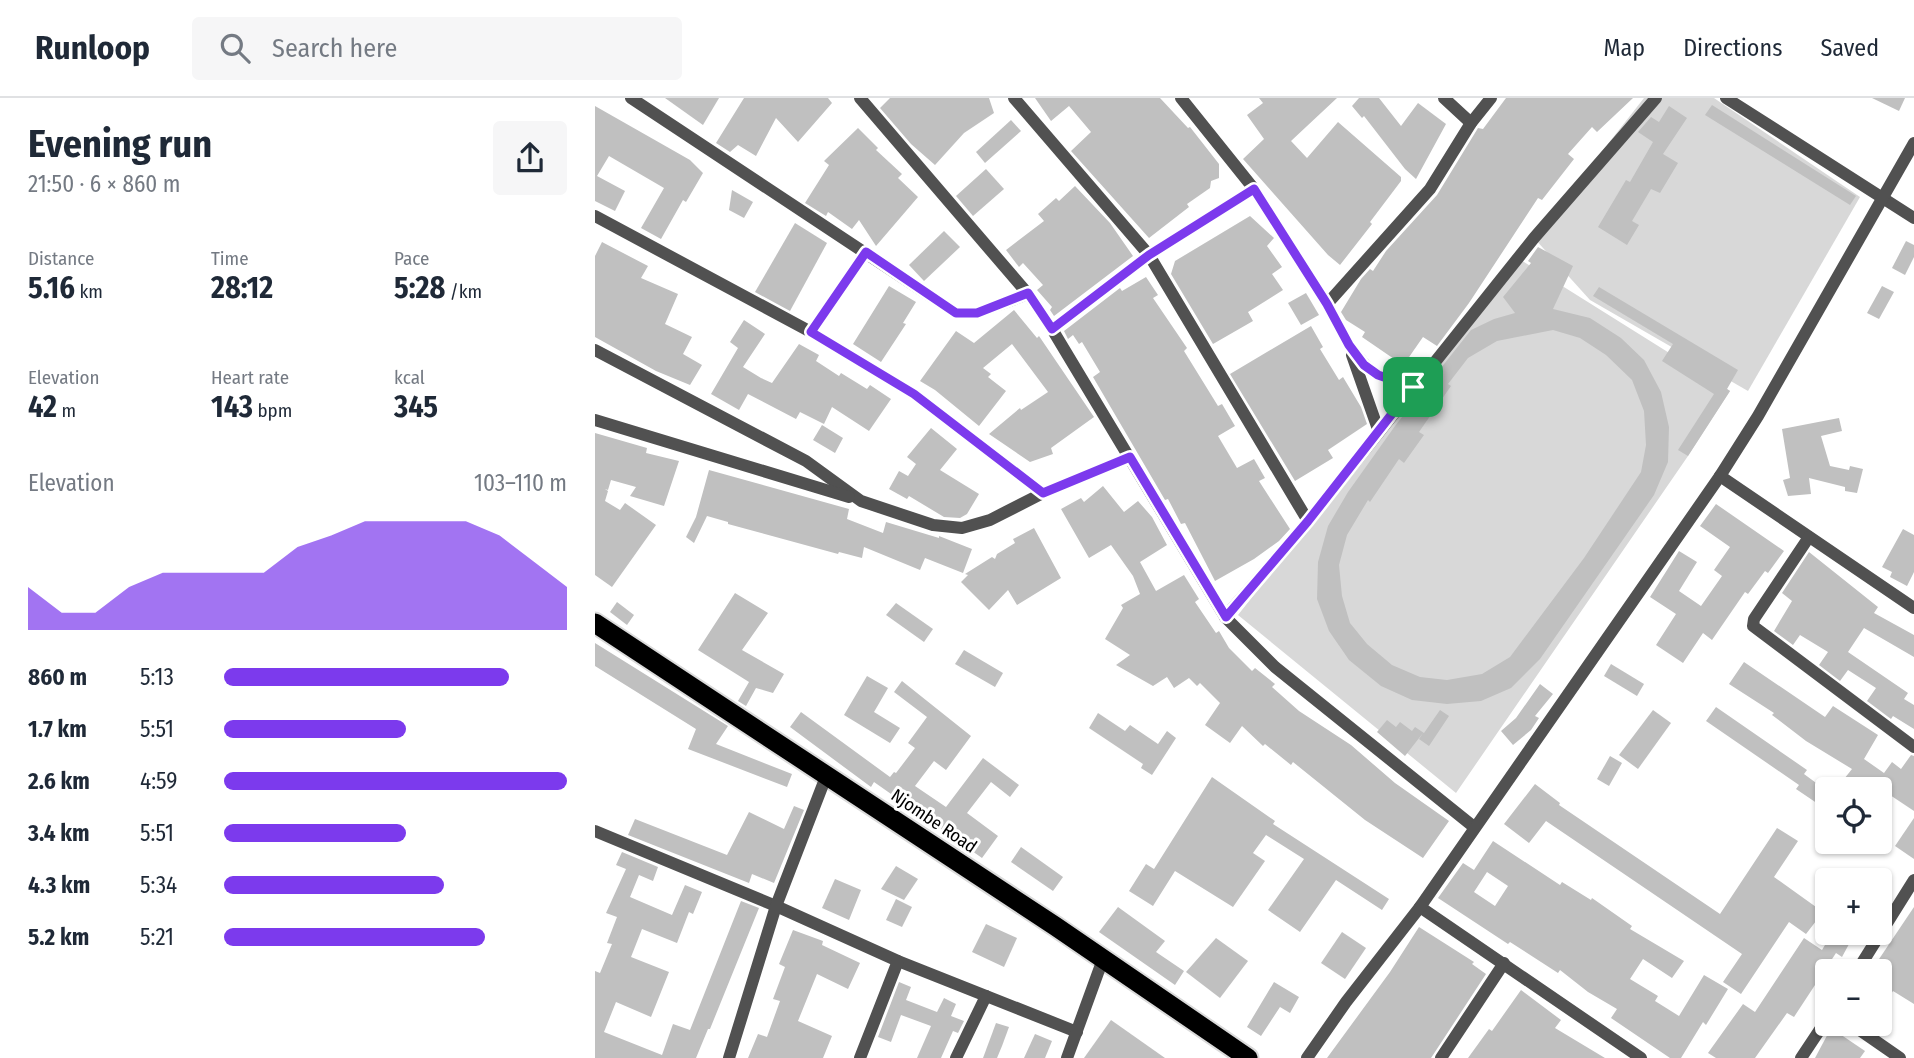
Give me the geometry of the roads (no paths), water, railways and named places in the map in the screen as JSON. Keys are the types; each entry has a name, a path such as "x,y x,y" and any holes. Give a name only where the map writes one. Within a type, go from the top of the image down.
{"highway":[{"name":"Njombe Road","path":"595,623 827,774 1248,1058"}],"street":[{"path":"631,98 956,313 977,313 1028,293"},
{"path":"860,98 1028,293 1226,617 1275,667 1475,827"},
{"path":"1014,98 1149,255 1308,521"},
{"path":"1181,98 1254,189 1327,304 1349,345 1364,365 1378,375 1413,387"},
{"path":"1444,98 1471,123"},
{"path":"1327,304 1430,189 1471,123 1490,98"},
{"path":"1226,617 1308,521 1534,238 1656,98"},
{"path":"1726,98 1914,218"},
{"path":"1307,1058 1346,1002 1420,907 1720,476 1758,416 1914,142"},
{"path":"1052,329 1149,255 1254,189"},
{"path":"595,216 811,332 914,394 1043,493"},
{"path":"811,332 866,252"},
{"path":"1349,345 1379,432"},
{"path":"595,350 806,461 861,501"},
{"path":"595,420 933,525 962,528 991,520 1043,493 1130,457"},
{"path":"1720,476 1914,608"},
{"path":"1809,537 1753,619 1753,626 1914,747"},
{"path":"729,1058 776,905 827,774"},
{"path":"595,831 776,905 898,961 1077,1032"},
{"path":"1865,959 1913,884"},
{"path":"1420,907 1641,1058"},
{"path":"1067,1058 1103,959"},
{"path":"860,1058 898,961"},
{"path":"1443,1057 1504,963"},
{"path":"956,1058 986,996"},
{"path":"1801,1058 1816,1036"},
{"path":"1868,1036 1900,1058"}]}
